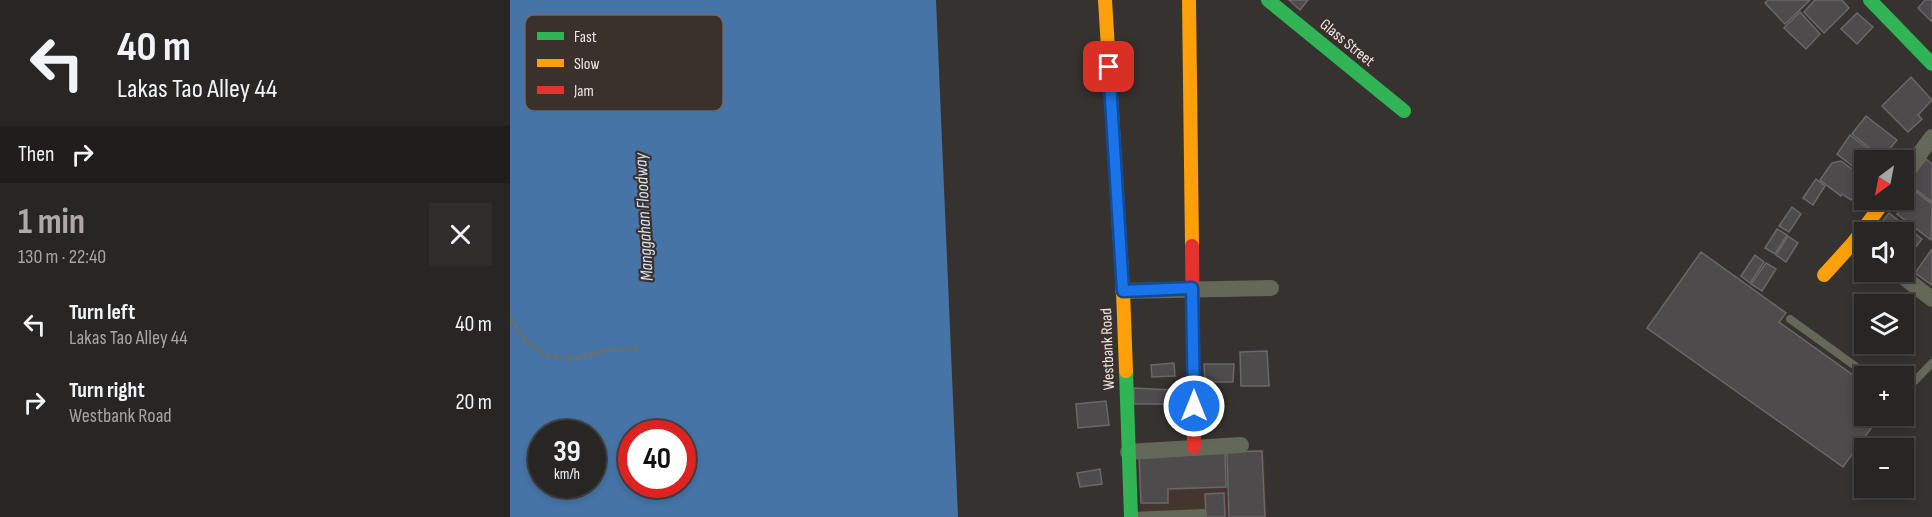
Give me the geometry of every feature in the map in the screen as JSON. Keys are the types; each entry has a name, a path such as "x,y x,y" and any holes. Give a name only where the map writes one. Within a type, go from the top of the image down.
{"street":[{"name":"Westbank Road","path":"1105,0 1123,291 1131,517"},
{"path":"1189,0 1194,447"},
{"name":"Glass Street","path":"1268,0 1404,111"},
{"path":"1870,0 1932,64"},
{"path":"1914,161 1932,137"},
{"path":"1824,275 1854,248"},
{"path":"1910,282 1932,299"},
{"path":"1123,291 1271,288"},
{"path":"1128,452 1241,445"}],"lane":[{"path":"1790,319 1855,366"},
{"path":"1914,382 1932,363"},
{"path":"1131,517 1203,513"}],"path":[{"path":"510,318 525,340 549,356 574,359 608,350 642,349"}],"shaded area":[{"path":"1264,449 1267,517 1140,517 1138,453"}],"water":[{"name":"Manggahan Floodway","path":"510,0 936,0 958,517 510,517"}],"building":[{"path":"1289,0 1308,0 1300,10"},
{"path":"1768,0 1810,0 1785,24 1765,3"},
{"path":"1815,0 1842,0 1849,8 1824,33 1804,12"},
{"path":"1925,0 1932,0 1932,22 1918,8"},
{"path":"1800,12 1820,34 1806,49 1784,28"},
{"path":"1857,13 1873,27 1857,44 1841,29"},
{"path":"1911,77 1932,100 1918,115 1922,119 1908,132 1882,106"},
{"path":"1866,116 1897,140 1889,150 1872,150 1852,134"},
{"path":"1850,135 1869,150 1854,150 1854,167 1837,154"},
{"path":"1926,159 1932,164 1932,202 1914,188 1914,174"},
{"path":"1841,161 1854,171 1854,196 1851,200 1842,194 1841,196 1820,180 1832,163"},
{"path":"1816,179 1825,186 1813,205 1803,198"},
{"path":"1914,192 1932,204 1931,240 1914,227 1914,222 1907,222 1897,214 1900,210 1914,210"},
{"path":"1792,207 1801,214 1789,232 1779,226"},
{"path":"1889,213 1900,222 1882,222"},
{"path":"1777,229 1787,235 1775,254 1765,248"},
{"path":"1914,233 1922,239 1914,249"},
{"path":"1788,236 1798,243 1786,262 1776,255"},
{"path":"1932,249 1932,285 1915,273"},
{"path":"1701,252 1786,313 1779,322 1854,376 1854,426 1873,426 1864,438 1854,438 1854,452 1843,467 1647,328"},
{"path":"1755,255 1764,262 1750,283 1741,276"},
{"path":"1766,263 1776,269 1762,291 1751,284"},
{"path":"1267,351 1269,386 1241,386 1240,352"},
{"path":"1174,363 1175,376 1152,377 1151,365"},
{"path":"1204,364 1234,364 1233,382 1205,382"},
{"path":"1134,388 1172,390 1173,404 1134,404"},
{"path":"1106,401 1109,425 1078,428 1076,404"},
{"path":"1262,451 1265,517 1229,517 1227,452"},
{"path":"1225,453 1226,487 1168,489 1168,503 1141,503 1139,455"},
{"path":"1100,469 1102,484 1080,487 1077,473"},
{"path":"1224,493 1225,517 1206,517 1205,494"}],"traffic: fast":[{"path":"1268,0 1404,111"},
{"path":"1870,0 1932,64"},
{"path":"1126,371 1131,517"}],"traffic: slow":[{"path":"1105,0 1126,371"},
{"path":"1189,0 1192,246"},
{"path":"1824,275 1853,243 1878,210"}],"traffic: jam":[{"path":"1192,246 1194,447"}],"route":[{"path":"1109,67 1123,291 1192,288 1194,406"}]}
